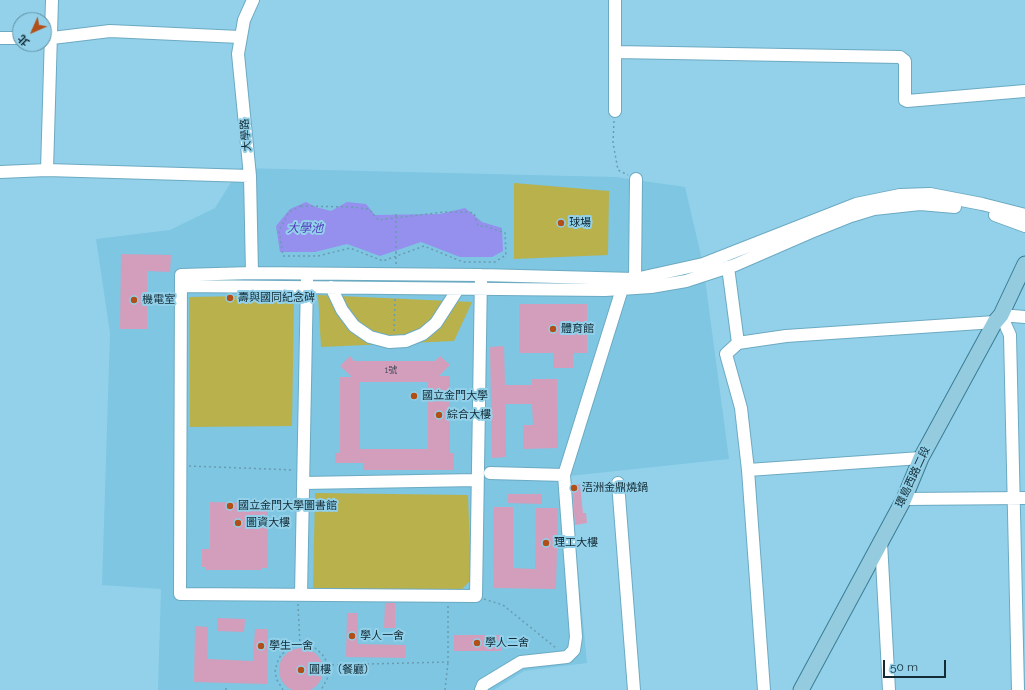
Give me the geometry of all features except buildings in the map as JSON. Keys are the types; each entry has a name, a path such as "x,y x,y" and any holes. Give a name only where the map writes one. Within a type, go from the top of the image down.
{"main road":[{"name":"環島西路二段","path":"801,690 882,542 904,499 921,458 998,318 1025,264"}],"street":[{"path":"51,12 52,0"},
{"name":"大學路","path":"252,272 250,176 238,54 244,20 253,0"},
{"path":"615,0 615,111"},
{"path":"52,38 110,31 240,37"},
{"path":"0,38 12,38"},
{"path":"46,170 48,52"},
{"path":"615,52 900,57 905,61 905,100 907,101 1025,91"},
{"path":"0,172 46,170 250,176"},
{"path":"635,279 636,179"},
{"path":"181,281 252,272 635,279 703,264 856,204 900,195 930,194 982,204 1025,215"},
{"path":"181,281 307,287 622,289 652,287 686,281 728,267 851,216 874,209 900,205 942,205 965,208 1001,217 1025,226"},
{"path":"728,267 738,343"},
{"path":"301,595 307,274"},
{"path":"181,281 180,594 476,596 481,275"},
{"path":"331,287 342,310 354,326 370,337 389,342 406,341 423,334 436,323 458,288"},
{"path":"481,690 483,685 488,681 522,662 567,657 574,650 576,637 564,475 622,289"},
{"path":"764,690 748,470 741,408 726,354 738,343 786,336 1025,317"},
{"path":"998,318 1010,335 1019,498 1018,690"},
{"path":"748,470 921,458"},
{"path":"490,473 564,475"},
{"path":"303,483 477,480"},
{"path":"618,483 634,690"},
{"path":"904,499 1019,498"},
{"path":"882,542 889,690"}],"path":[{"path":"615,111 613,144 618,170 636,179"},
{"path":"301,206 350,206 369,209 378,220 444,212 474,213 478,226 485,226 505,233 506,255 495,262 463,262 424,246 396,257 383,261 350,248 318,256 283,256 279,230 289,212 301,206"},
{"path":"396,211 396,253"},
{"path":"394,335 395,298"},
{"path":"180,466 304,470"},
{"path":"300,646 298,606 301,595"},
{"path":"445,690 448,662 448,596"},
{"path":"476,596 503,605 567,657"},
{"path":"283,690 277,680 275,672 277,663 281,655 288,649 300,646 315,648 322,654 327,665 328,679 322,690"},
{"path":"327,665 448,662"},
{"path":"226,685 226,690"}],"shaded area":[{"name":"國立金門大學","path":"240,168 615,177 685,187 703,264 729,459 569,476 587,663 524,671 494,690 158,690 161,589 102,585 110,333 96,239 170,230 215,208"},
{"name":"球場","path":"514,183 609,191 608,255 514,259"},
{"path":"294,295 292,426 190,427 189,297"},
{"path":"318,295 472,302 454,341 321,347"},
{"path":"315,493 468,495 471,580 462,589 313,589"}],"water":[{"name":"大學池","path":"306,202 316,207 331,211 347,202 366,204 375,215 440,214 465,208 482,222 502,228 503,251 492,257 460,257 421,242 380,256 347,244 315,252 280,252 276,226 290,209"}],"place":[{"name":"球場","path":"561,223"},
{"name":"壽與國同紀念碑","path":"230,298"},
{"name":"機電室","path":"134,300"},
{"name":"體育館","path":"553,329"},
{"name":"國立金門大學","path":"414,396"},
{"name":"綜合大樓","path":"439,415"},
{"name":"浯洲金鼎燒鍋","path":"574,488"},
{"name":"國立金門大學圖書館","path":"230,506"},
{"name":"圖資大樓","path":"238,523"},
{"name":"理工大樓","path":"546,543"},
{"name":"學人一舍","path":"352,636"},
{"name":"學人二舍","path":"477,643"},
{"name":"學生一舍","path":"261,646"},
{"name":"圓樓（餐廳）","path":"301,670"}]}
